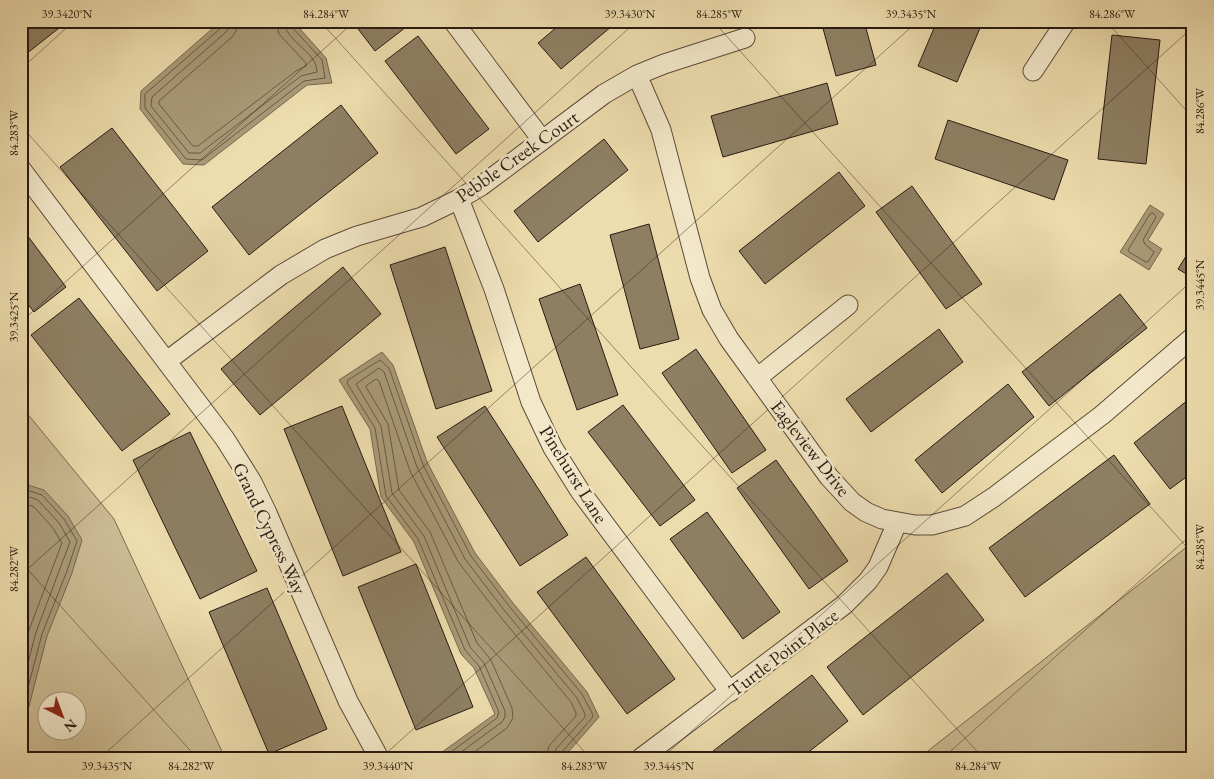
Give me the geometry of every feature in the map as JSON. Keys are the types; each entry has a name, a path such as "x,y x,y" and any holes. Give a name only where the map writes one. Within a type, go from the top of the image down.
{"street":[{"path":"453,21 542,140"},
{"path":"1033,71 1066,21"},
{"name":"Pebble Creek Court","path":"167,361 281,275 325,249 356,236 422,217 459,200 482,186 604,94 637,75 664,64 745,38"},
{"name":"Eagleview Drive","path":"637,75 661,130 700,278 712,310 729,339 840,490 866,512 882,519 915,526 932,525 965,516 994,498 1102,416 1193,337"},
{"name":"Grand Cypress Way","path":"21,169 225,438 252,482 348,701 379,758"},
{"name":"Pinehurst Lane","path":"459,200 494,289 531,402 553,448 580,491 730,692"},
{"path":"757,378 848,305"},
{"name":"Turtle Point Place","path":"641,758 844,606 868,581 878,567 897,523"}],"shaded area":[{"path":"21,406 114,519 225,758 21,758"},
{"path":"1193,542 1193,758 919,758"}],"water":[{"path":"221,21 293,21 326,58 332,83 307,85 204,165 183,164 140,109 141,91"},
{"path":"1150,205 1164,214 1148,240 1162,249 1149,270 1120,252"},
{"path":"382,352 393,365 427,462 475,553 513,603 587,692 599,717 563,758 438,758 438,755 495,714 474,668 461,654 414,542 381,497 370,429 339,380"},
{"path":"21,483 44,490 68,516 82,540 72,573 47,636 27,714 21,727"}],"building":[{"path":"21,21 68,21 21,58"},
{"path":"352,21 408,21 410,24 375,51"},
{"path":"564,21 618,21 561,69 538,43"},
{"path":"821,21 864,21 876,65 836,76"},
{"path":"937,21 983,21 957,82 918,66"},
{"path":"1112,35 1160,40 1146,164 1098,159"},
{"path":"418,36 489,129 456,154 385,61"},
{"path":"1193,81 1193,118 1186,82"},
{"path":"827,83 838,124 723,157 711,116"},
{"path":"341,105 378,153 249,255 212,207"},
{"path":"948,120 1068,160 1054,200 935,159"},
{"path":"112,128 208,251 157,291 60,167"},
{"path":"604,139 628,170 538,242 514,211"},
{"path":"839,172 865,206 765,284 739,251"},
{"path":"912,186 982,284 946,309 876,212"},
{"path":"649,224 679,339 640,349 610,235"},
{"path":"21,227 66,287 34,312 21,295"},
{"path":"1193,245 1193,278 1178,269"},
{"path":"445,247 492,391 436,409 390,265"},
{"path":"343,267 381,314 260,415 221,369"},
{"path":"580,284 618,395 577,410 539,299"},
{"path":"1120,294 1147,328 1049,406 1022,372"},
{"path":"79,298 170,414 122,451 31,335"},
{"path":"939,329 963,362 871,432 846,399"},
{"path":"696,349 766,450 732,473 662,373"},
{"path":"1008,384 1034,417 942,493 915,460"},
{"path":"1193,396 1193,472 1170,489 1134,443"},
{"path":"623,405 695,500 660,526 588,432"},
{"path":"342,406 401,552 343,576 284,429"},
{"path":"485,406 568,535 520,566 437,437"},
{"path":"190,432 257,571 200,599 133,460"},
{"path":"1114,455 1150,504 1025,597 989,548"},
{"path":"776,460 848,561 809,589 737,488"},
{"path":"707,512 780,612 743,639 670,539"},
{"path":"586,557 675,679 627,714 537,592"},
{"path":"416,564 473,707 416,730 358,587"},
{"path":"947,573 984,620 863,715 827,667"},
{"path":"267,588 327,729 269,754 209,612"},
{"path":"812,675 848,721 801,758 704,758"},
{"path":"333,752 337,758 324,758"}]}
